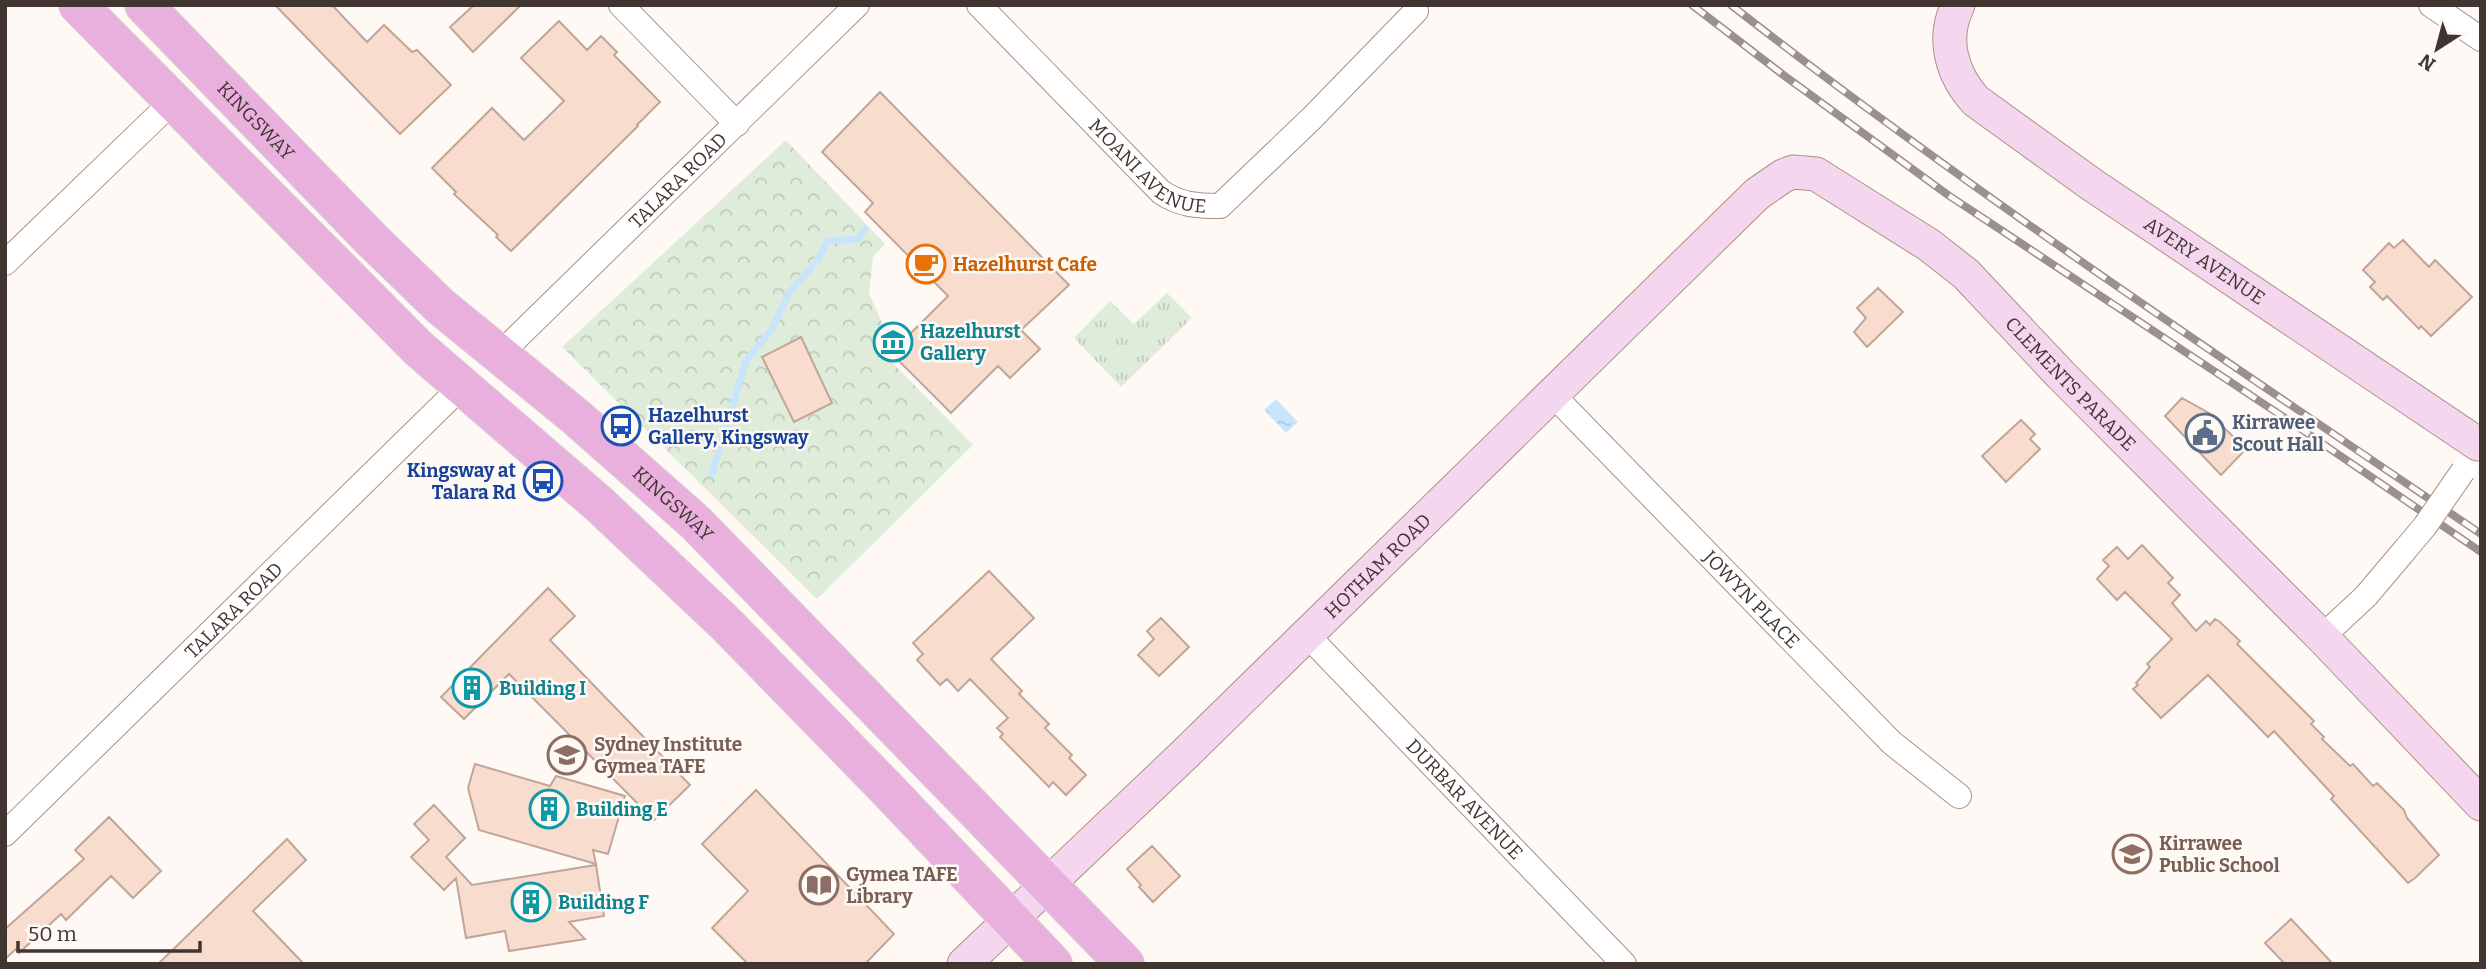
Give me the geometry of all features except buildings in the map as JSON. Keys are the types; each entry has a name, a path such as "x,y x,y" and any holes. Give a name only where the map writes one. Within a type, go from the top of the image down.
{"main road":[{"path":"78,5 418,348 660,559 887,789 1054,964"},
{"name":"KINGSWAY","path":"144,5 371,239 440,306 576,417 696,523 1125,964"}],"street":[{"path":"621,5 737,124"},
{"name":"TALARA ROAD","path":"499,355 857,5"},
{"name":"MOANI AVENUE","path":"979,5 1161,192 1175,201 1195,206 1220,206 1312,118 1416,12"},
{"name":"AVERY AVENUE","path":"1958,5 1951,26 1951,56 1964,88 1976,101 2474,454"},
{"path":"2431,5 2481,39"},
{"path":"5,263 172,102"},
{"name":"HOTHAM ROAD","path":"964,964 1185,754 1757,194 1783,176 1793,173"},
{"name":"CLEMENTS PARADE","path":"1793,173 1816,174 1929,245 1966,274 2071,385 2322,637 2481,804"},
{"name":"TALARA ROAD","path":"5,834 461,387"},
{"name":"JOWYN PLACE","path":"1553,396 1892,743 1959,796"},
{"path":"2322,637 2366,596 2425,526 2474,454"},
{"name":"DURBAR AVENUE","path":"1306,634 1624,964"}],"green space":[{"path":"786,140 885,244 873,257 869,293 883,325 895,336 881,351 973,445 817,599 562,347"},
{"path":"1167,293 1192,318 1121,387 1074,338 1110,301 1134,324"}],"water":[{"path":"1276,399 1298,422 1286,433 1264,410"}],"waterway":[{"path":"712,474 746,361 772,329 789,293 817,261 828,241 858,239 865,229"}],"railway":[{"path":"1692,5 1948,195 2288,420 2481,552"},
{"path":"1731,5 1822,75 2008,210 2481,534"}],"place":[{"name":"Hazelhurst Cafe","path":"926,264"},
{"name":"Hazelhurst Gallery","path":"893,342"},
{"name":"Hazelhurst Gallery, Kingsway","path":"621,426"},
{"name":"Kirrawee Scout Hall","path":"2205,433"},
{"name":"Kingsway at Talara Rd","path":"543,481"},
{"name":"Building I","path":"472,688"},
{"name":"Sydney Institute Gymea TAFE","path":"567,755"},
{"name":"Building E","path":"549,809"},
{"name":"Kirrawee Public School","path":"2132,854"},
{"name":"Gymea TAFE Library","path":"819,885"},
{"name":"Building F","path":"531,902"}]}
